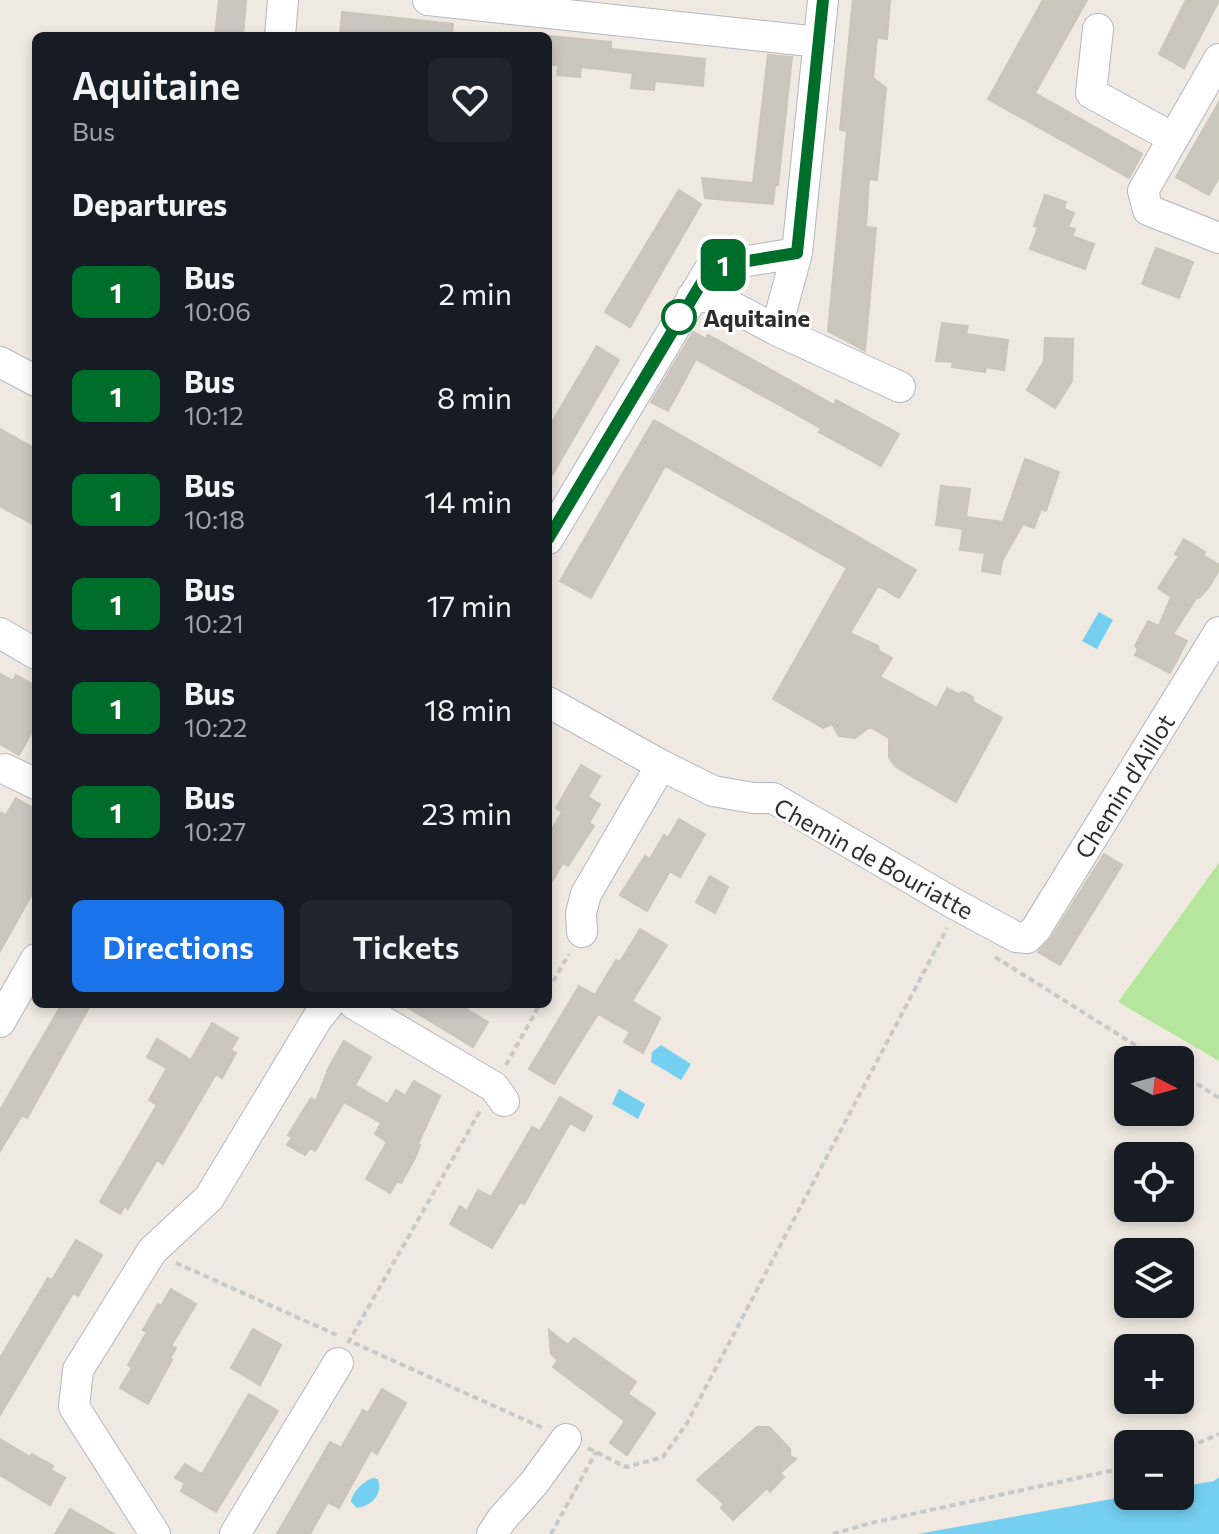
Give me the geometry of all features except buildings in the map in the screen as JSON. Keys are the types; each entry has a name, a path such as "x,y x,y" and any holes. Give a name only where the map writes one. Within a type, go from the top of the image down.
{"street":[{"path":"280,32 283,0"},
{"path":"428,0 819,42"},
{"path":"776,330 797,253 823,0"},
{"path":"1098,29 1091,93 1173,138"},
{"path":"1219,59 1143,191 1148,210 1219,238"},
{"path":"552,530 711,267 797,253"},
{"path":"692,297 714,297 776,330 900,387"},
{"path":"0,362 32,379"},
{"name":"Chemin d'Aillot","path":"1027,938 1036,929 1219,632"},
{"path":"0,633 32,652"},
{"name":"Chemin de Bouriatte","path":"552,704 713,791 773,798 1016,937 1027,938"},
{"path":"582,932 581,913 586,894 661,765"},
{"path":"5,769 32,782"},
{"path":"0,1022 32,966"},
{"path":"155,1534 74,1407 78,1370 152,1251 209,1198 326,1008"},
{"path":"360,1008 499,1094"},
{"path":"235,1534 343,1352"},
{"path":"492,1534 566,1439"}],"path":[{"path":"687,1423 947,928 937,910 934,891"},
{"path":"552,983 582,932"},
{"path":"987,952 1137,1046"},
{"path":"343,1352 499,1094 538,1008"},
{"path":"1194,1082 1219,1098"},
{"path":"152,1251 343,1352 472,1395"},
{"path":"1194,1445 1219,1434"},
{"path":"551,1534 596,1452"},
{"path":"833,1534 886,1519 1114,1470"}],"green space":[{"path":"1219,863 1219,1061 1118,1002"}],"water":[{"path":"1099,612 1113,620 1097,649 1082,641"},
{"path":"661,1045 691,1064 681,1080 651,1062 652,1052"},
{"path":"619,1089 645,1104 638,1119 612,1104"},
{"path":"1219,1477 1219,1534 918,1534 1114,1499 1114,1510 1194,1510 1194,1485"},
{"path":"373,1478 378,1479 378,1495 372,1502 357,1508 351,1502 354,1494"}],"bus line":[{"name":"1","path":"552,530 711,267 797,253 823,0"}],"place":[{"name":"Aquitaine","path":"679,317"}]}
